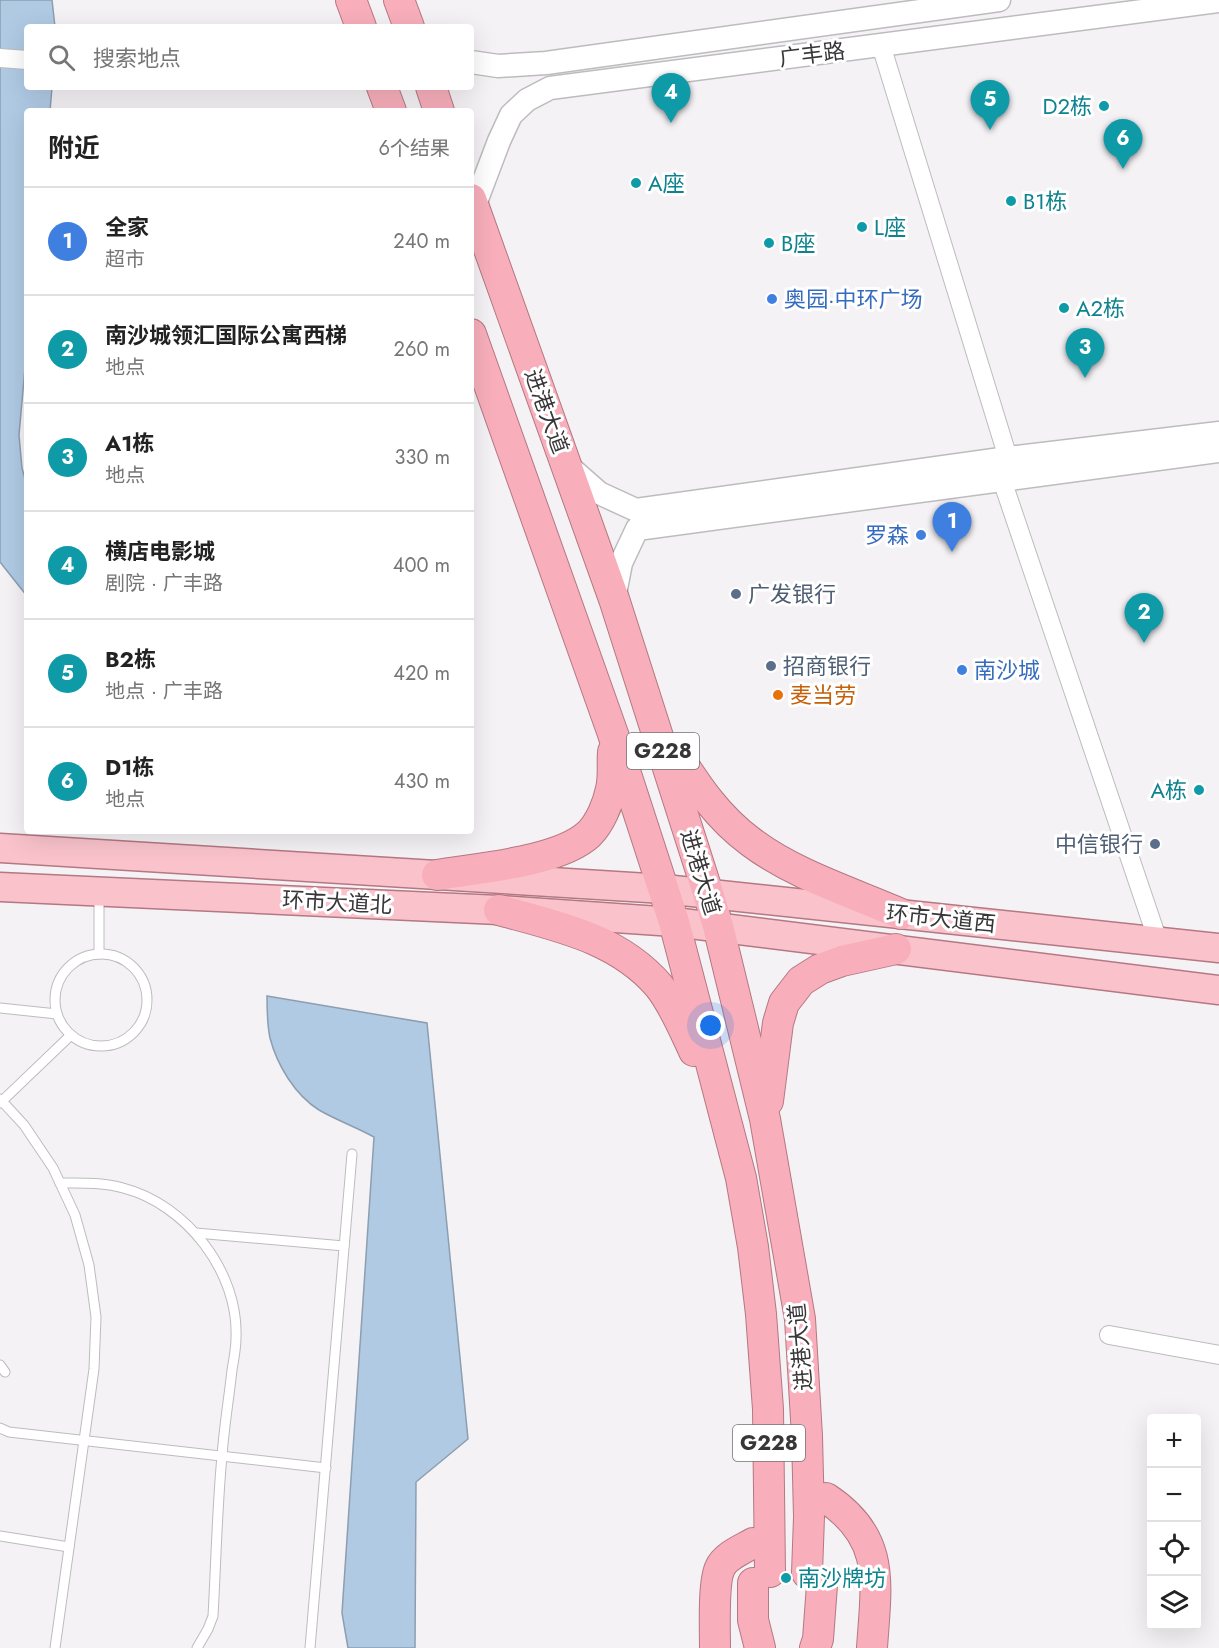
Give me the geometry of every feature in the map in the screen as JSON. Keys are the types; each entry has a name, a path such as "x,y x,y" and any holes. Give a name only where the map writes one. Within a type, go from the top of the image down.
{"highway":[{"path":"351,0 360,24"},
{"path":"383,90 390,108"},
{"path":"432,90 439,108"},
{"name":"进港大道","path":"474,209 614,599 708,893 765,1119 800,1319 814,1579 803,1648"},
{"name":"进港大道","path":"474,342 613,734 664,889 742,1187 753,1247 761,1314 751,1369 760,1570"},
{"path":"651,715 699,790 750,842 782,862 910,915"},
{"path":"437,875 526,861 562,851 589,834 603,813 611,788 613,734"},
{"path":"499,910 569,929 606,944 638,965 660,987 680,1020 727,1125"},
{"path":"765,1119 778,1023 784,1003 801,981 820,969 842,961 906,950"},
{"path":"742,1187 766,1185 780,1201"},
{"path":"800,1319 817,1396 826,1498 814,1579 818,1639 815,1648"},
{"path":"826,1498 842,1509 857,1526 872,1557 876,1579 872,1648"},
{"path":"715,1648 716,1582 720,1567 728,1558 760,1570"},
{"path":"760,1570 753,1620 760,1648"},
{"path":"760,1570 770,1648"}],"main road":[{"name":"环市大道北","path":"0,848 664,889"},
{"name":"环市大道北","path":"0,887 499,910 674,922"},
{"name":"环市大道西","path":"664,889 1219,948"},
{"path":"906,950 910,915"},
{"name":"环市大道西","path":"674,922 1219,990"}],"street":[{"name":"广丰路","path":"474,62 498,66 546,63 999,0"},
{"name":"广丰路","path":"474,198 512,115 527,100 550,88 1219,1"},
{"path":"881,45 1005,469 1158,941"},
{"path":"0,58 24,60"},
{"path":"614,599 621,563 638,529 1219,433"},
{"path":"566,464 599,493 636,510 1005,469 1219,451"},
{"path":"1108,1335 1219,1355"}],"lane":[{"path":"99,891 99,954"},
{"path":"99,954 108,954 123,959 136,968 144,981 148,997 146,1013 139,1027 129,1038 114,1045 99,1047 84,1043 70,1035 57,1014 55,998 58,982 66,969 78,959 99,954"},
{"path":"0,1008 57,1014"},
{"path":"55,1648 94,1369 96,1317 89,1265 75,1215 53,1168 24,1125 1,1101 70,1035"},
{"path":"310,1648 352,1154"},
{"path":"60,1183 98,1182 125,1188 152,1199 175,1214 196,1233 213,1256 225,1281 234,1309 236,1337 222,1456 213,1616 197,1648"},
{"path":"196,1233 344,1246"},
{"path":"0,1428 9,1431 326,1468"},
{"path":"0,1536 69,1547"}],"water":[{"path":"0,0 52,0 55,24 24,24 24,90 52,90 50,108 24,108 24,379 19,435 24,475 24,592 0,562"},
{"path":"267,996 427,1023 468,1439 416,1482 415,1648 348,1648 342,1613 374,1137 319,1110 295,1088 277,1059 270,1038"}],"place":[{"name":"D2栋","path":"1104,106"},
{"name":"横店电影城","path":"671,123"},
{"name":"B2栋","path":"990,130"},
{"name":"D1栋","path":"1123,169"},
{"name":"A座","path":"636,183"},
{"name":"B1栋","path":"1011,201"},
{"name":"L座","path":"862,227"},
{"name":"B座","path":"769,243"},
{"name":"奥园·中环广场","path":"772,299"},
{"name":"A2栋","path":"1064,308"},
{"name":"A1栋","path":"1085,378"},
{"name":"罗森","path":"921,535"},
{"name":"全家","path":"952,552"},
{"name":"广发银行","path":"736,594"},
{"name":"南沙城领汇国际公寓西梯","path":"1144,643"},
{"name":"招商银行","path":"771,666"},
{"name":"南沙城","path":"962,670"},
{"name":"麦当劳","path":"778,695"},
{"name":"A栋","path":"1199,790"},
{"name":"中信银行","path":"1155,844"},
{"name":"南沙牌坊","path":"786,1578"}]}
